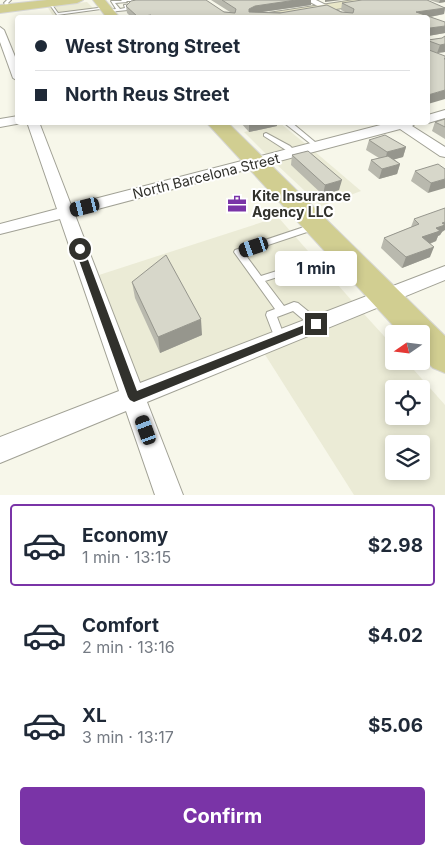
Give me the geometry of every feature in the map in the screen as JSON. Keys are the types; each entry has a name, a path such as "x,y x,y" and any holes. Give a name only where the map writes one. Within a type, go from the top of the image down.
{"main road":[{"path":"6,6 79,2"},
{"path":"219,125 445,358"}],"street":[{"path":"310,0 342,15"},
{"path":"274,15 374,0"},
{"path":"0,30 15,70"},
{"path":"430,118 445,114"},
{"path":"0,123 15,120"},
{"path":"35,125 169,495"},
{"name":"North Barcelona Street","path":"0,229 397,125"},
{"path":"407,125 445,152"},
{"path":"0,450 445,272"}],"lane":[{"path":"79,2 88,11"},
{"path":"49,3 57,14 109,8 126,3 125,6 128,9 109,8"},
{"path":"290,125 318,147"},
{"path":"266,134 278,144 286,146 294,153"},
{"path":"282,311 238,252 316,226"},
{"path":"259,280 343,253"},
{"path":"280,338 271,316 294,306 316,324"}],"shaded area":[{"path":"87,2 95,10 52,15 47,6"},
{"path":"272,125 282,125 308,146 268,156 244,132"},
{"path":"314,151 361,191 321,206 274,162"},
{"path":"278,217 353,302 141,385 99,275"},
{"path":"363,313 385,337 385,370 414,370 423,380 385,380 385,425 430,425 430,388 445,405 445,495 354,495 264,353"}],"building":[{"path":"206,0 224,12 235,13 236,9 222,0 296,0 255,6 249,9 249,12 280,13 327,5 341,12 353,13 354,9 342,3 362,0 427,0 445,8 416,12 425,15 136,15 126,6 131,1"},
{"path":"430,17 445,22 445,26 430,28"},
{"path":"445,36 445,44 440,45 430,41 430,40"},
{"path":"430,50 445,56 445,90 430,94"},
{"path":"445,119 445,127 435,122"},
{"path":"385,135 406,147 387,152 369,140"},
{"path":"308,151 342,180 325,185 292,155"},
{"path":"388,156 400,164 382,169 371,160"},
{"path":"438,164 445,169 445,179 431,183 415,171"},
{"path":"445,208 445,222 442,223 445,225 436,228 440,231 422,237 434,247 406,257 384,238 419,224 414,219"},
{"path":"166,255 201,319 158,337 132,282"}],"place":[{"name":"Kite Insurance Agency LLC","path":"237,204"}],"route":[{"path":"80,249 134,397 316,324"}]}
